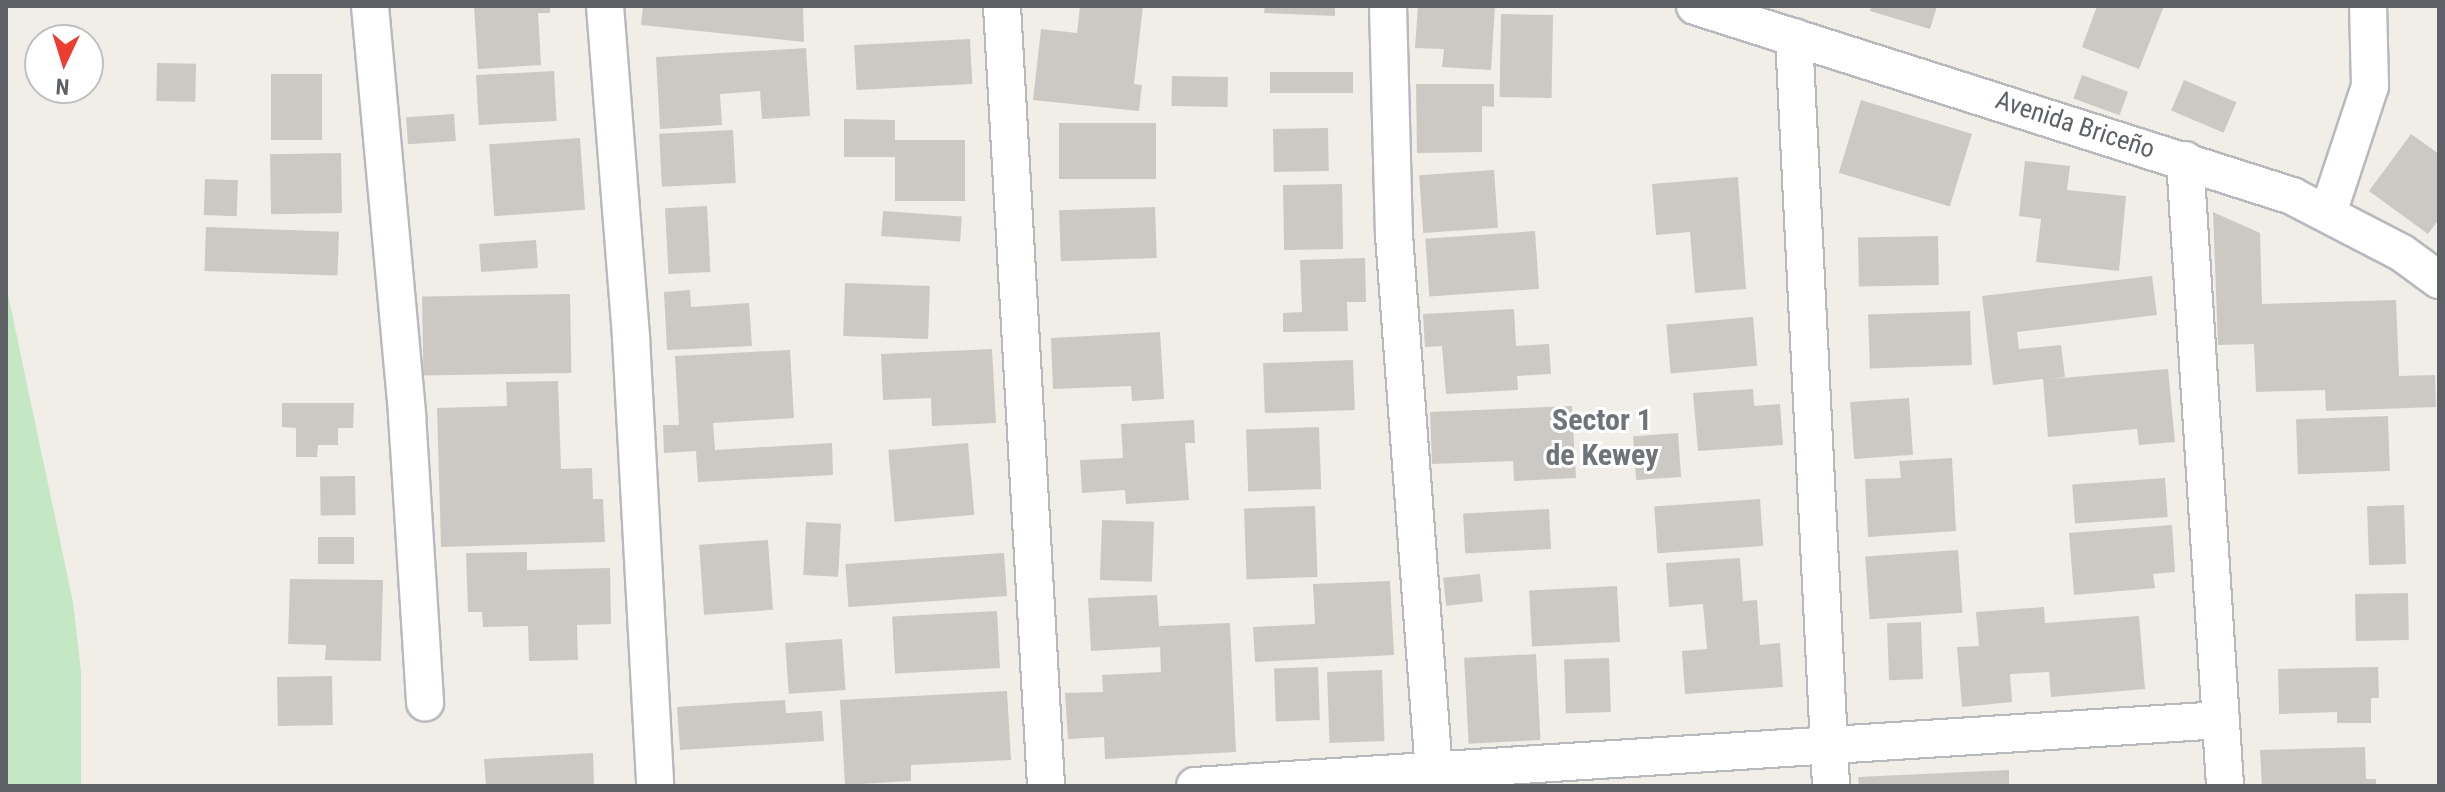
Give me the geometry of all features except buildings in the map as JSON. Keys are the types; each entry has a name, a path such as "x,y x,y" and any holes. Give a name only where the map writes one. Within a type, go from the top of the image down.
{"street":[{"path":"370,6 407,415 425,702"},
{"path":"605,6 631,338 655,786"},
{"path":"1002,6 1046,786"},
{"path":"1388,6 1394,235 1435,778"},
{"name":"Avenida Briceño","path":"1695,6 2292,196 2328,213 2439,280"},
{"path":"2328,213 2370,86 2368,6"},
{"path":"1794,37 1831,786"},
{"path":"2185,160 2225,786"},
{"path":"1195,786 1435,778 1829,744 2221,720"}],"green space":[{"path":"6,285 73,602 81,671 81,786 6,786"}],"district":[{"name":"Sector 1 de Kewey","path":"1602,437"}]}
